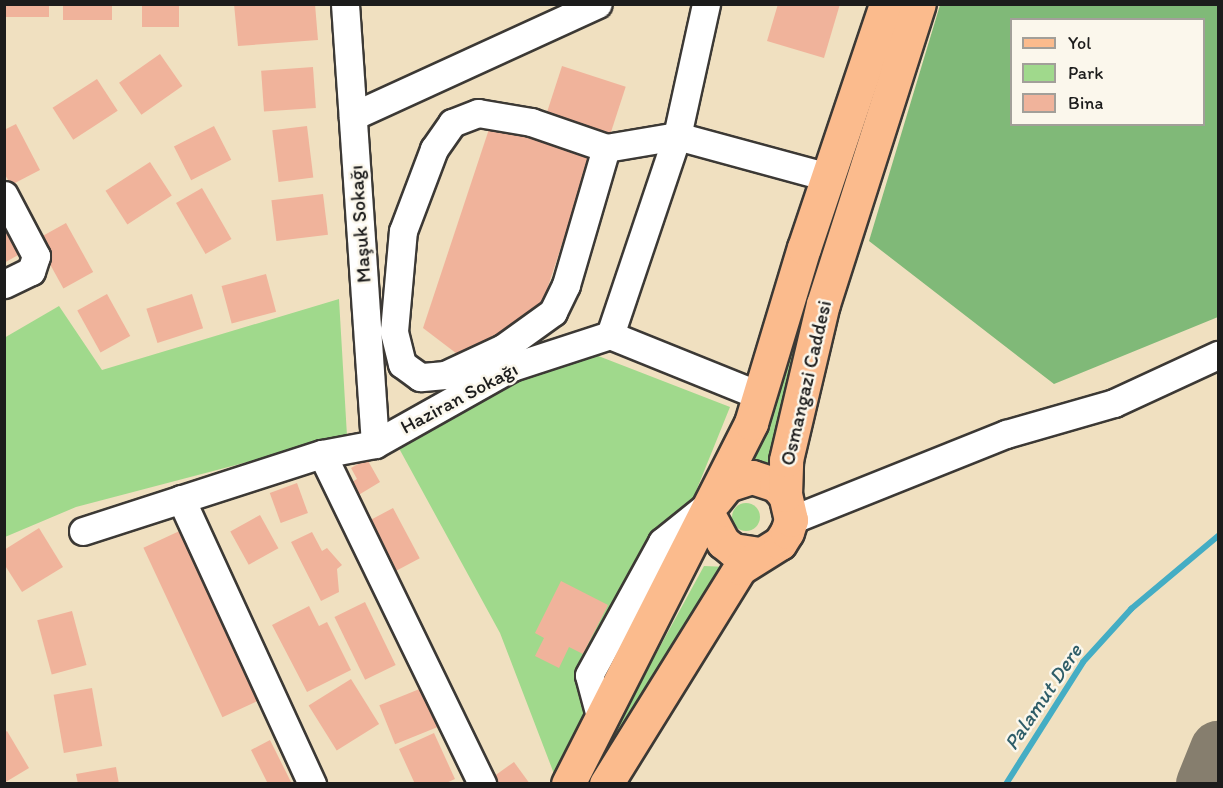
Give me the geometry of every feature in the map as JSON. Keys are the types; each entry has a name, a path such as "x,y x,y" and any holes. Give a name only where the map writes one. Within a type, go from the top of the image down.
{"main road":[{"name":"Osmangazi Caddesi","path":"568,783 600,716 711,507 761,396 828,177 886,4"},
{"name":"Osmangazi Caddesi","path":"606,783 740,568 758,554 780,543 788,507 786,460 823,304 919,4"},
{"path":"758,554 745,554 728,546 713,529 711,507 727,485 752,477 771,482 788,507"}],"street":[{"name":"Maşuk Sokağı","path":"345,4 375,444"},
{"path":"352,116 598,4"},
{"path":"705,4 677,136 610,335 761,396"},
{"path":"606,148 566,285 553,312 503,348 445,375 420,377 402,364 394,331 403,231 434,149 452,123 478,113 531,122 606,148 677,136 828,177"},
{"path":"4,195 36,256 31,271 4,285"},
{"name":"Haziran Sokağı","path":"83,531 322,454 375,444 512,367 610,335"},
{"path":"788,507 1006,434 1114,403 1218,355"},
{"path":"322,454 482,783"},
{"path":"181,499 312,783"}],"green space":[{"path":"940,5 1218,5 1218,317 1054,384 869,241"},
{"path":"822,261 778,474 749,466"},
{"path":"339,299 347,436 76,507 5,537 4,338 59,306 102,370"},
{"path":"570,345 730,407 690,506 556,779 500,633 395,441"},
{"path":"746,503 756,507 760,517 756,527 746,531 736,527 732,517 736,507"},
{"path":"704,566 728,567 592,783 585,784"}],"building":[{"path":"4,4 49,4 49,17 4,17"},
{"path":"63,4 112,4 112,20 63,20"},
{"path":"142,4 179,4 179,27 142,27"},
{"path":"234,4 315,4 318,40 238,46"},
{"path":"778,4 840,4 824,58 767,41"},
{"path":"160,54 182,86 141,115 119,83"},
{"path":"562,66 626,87 610,135 546,115"},
{"path":"313,67 316,108 264,112 261,71"},
{"path":"97,79 118,111 73,140 53,108"},
{"path":"491,123 591,156 538,317 465,360 423,328"},
{"path":"16,124 40,170 11,185 4,173 4,130"},
{"path":"214,126 231,160 191,180 174,146"},
{"path":"307,126 313,178 279,182 272,130"},
{"path":"150,162 172,196 127,224 106,191"},
{"path":"202,188 232,239 206,254 176,203"},
{"path":"323,194 328,235 276,241 271,200"},
{"path":"66,223 93,272 63,288 36,239"},
{"path":"4,227 20,254 4,263"},
{"path":"266,274 276,312 232,324 222,286"},
{"path":"107,294 130,336 101,352 77,310"},
{"path":"192,294 203,328 157,343 146,309"},
{"path":"367,459 380,482 352,499 345,486 357,479 351,468"},
{"path":"297,483 308,513 281,523 270,493"},
{"path":"393,508 420,558 390,574 363,524"},
{"path":"260,515 278,548 249,565 230,531"},
{"path":"39,528 63,567 22,592 4,564 4,550"},
{"path":"186,528 265,697 222,717 143,548"},
{"path":"312,532 322,551 327,548 342,565 337,569 339,592 321,601 291,542"},
{"path":"561,581 608,605 583,654 569,647 559,668 535,656 544,638 535,633"},
{"path":"365,602 396,665 365,680 334,617"},
{"path":"309,606 319,626 327,622 351,670 307,692 272,625"},
{"path":"72,611 86,665 52,674 37,620"},
{"path":"351,679 379,724 337,750 309,705"},
{"path":"92,688 102,746 64,753 54,695"},
{"path":"422,688 438,727 395,744 379,705"},
{"path":"7,731 29,768 4,783 4,733"},
{"path":"434,733 455,779 444,784 415,784 399,749"},
{"path":"270,740 292,784 268,784 251,750"},
{"path":"514,762 530,784 487,784 486,782"},
{"path":"116,767 119,784 78,784 76,774"}],"waterway":[{"name":"Palamut Dere","path":"1006,784 1083,662 1131,609 1218,536"}],"taxiway":[{"path":"1204,784 1218,749"}]}
